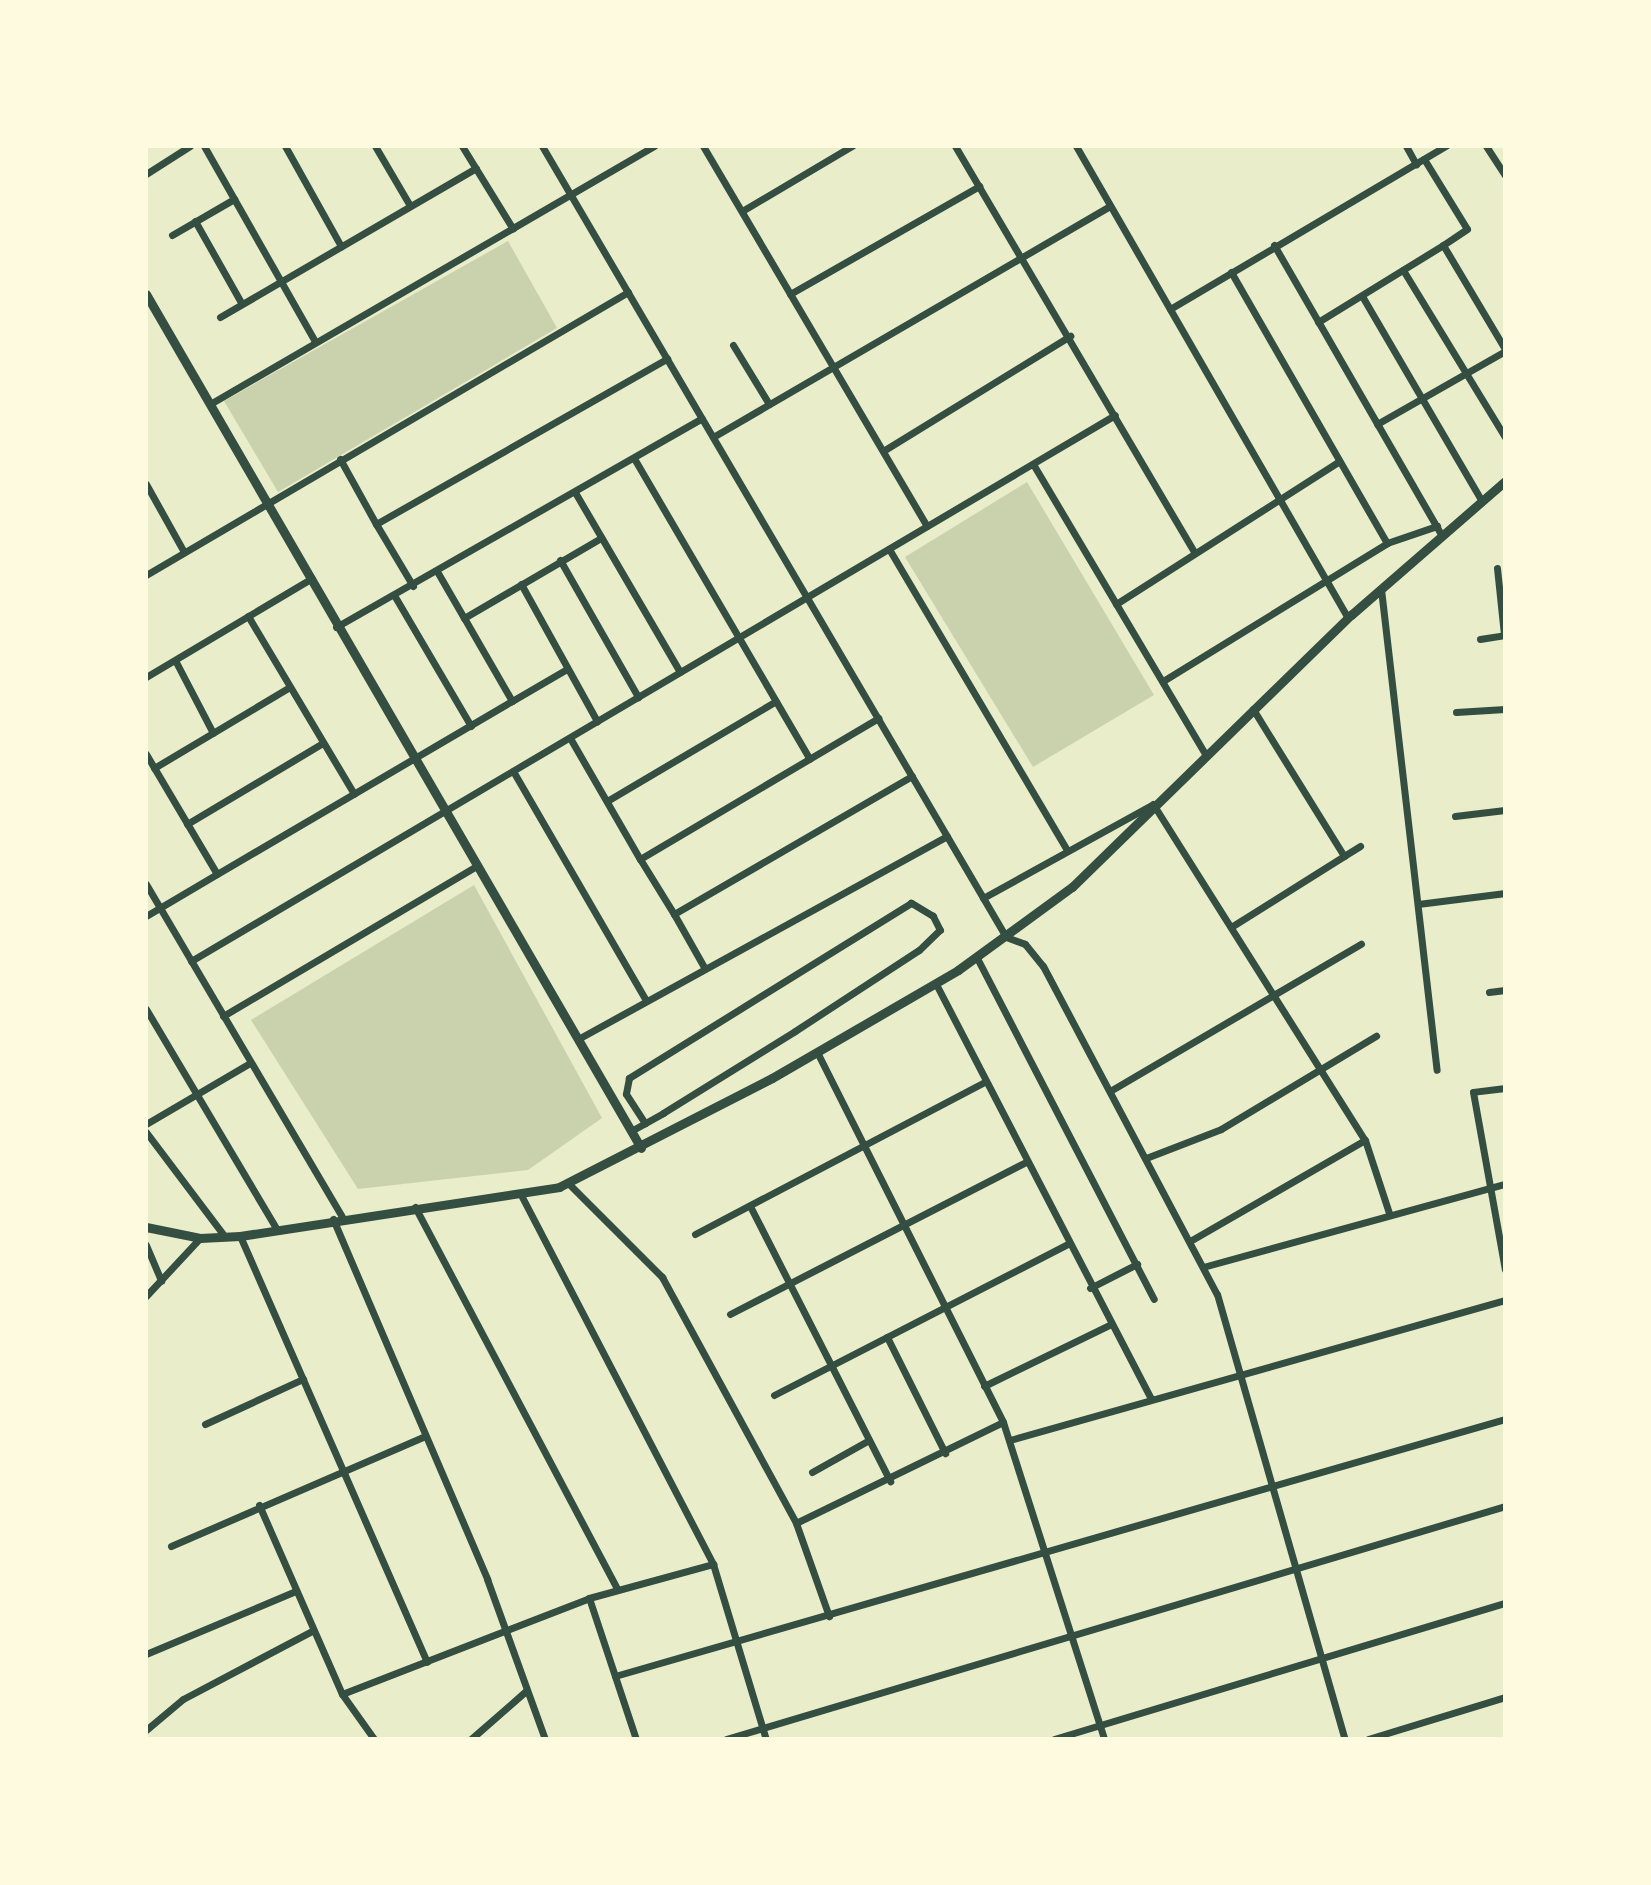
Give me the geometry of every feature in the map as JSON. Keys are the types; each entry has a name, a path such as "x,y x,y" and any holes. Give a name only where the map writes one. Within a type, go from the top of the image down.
{"street":[{"path":"146,174 190,146"},
{"path":"204,146 315,341"},
{"path":"285,146 341,246"},
{"path":"375,146 409,204"},
{"path":"462,146 513,229"},
{"path":"542,146 1006,937 1025,944 1043,966 1190,1241 1203,1267 1241,1373 1275,1483 1345,1739"},
{"path":"210,404 654,146"},
{"path":"703,146 927,526"},
{"path":"742,211 852,146"},
{"path":"955,146 1070,336 1194,552"},
{"path":"1076,146 1348,618"},
{"path":"1406,146 1416,164"},
{"path":"1170,309 1446,146"},
{"path":"1486,146 1505,175"},
{"path":"1318,322 1467,229 1424,159"},
{"path":"220,317 409,204 476,168"},
{"path":"790,294 979,186"},
{"path":"172,235 234,199"},
{"path":"713,437 1110,206"},
{"path":"195,221 242,304"},
{"path":"1274,245 1439,531"},
{"path":"1377,424 1505,350 1443,245"},
{"path":"1403,270 1505,437"},
{"path":"1231,272 1387,543"},
{"path":"146,575 628,292"},
{"path":"146,294 312,578 336,627 641,1148"},
{"path":"1362,296 1482,501"},
{"path":"883,451 1070,336"},
{"path":"733,345 769,404"},
{"path":"376,524 667,359"},
{"path":"191,961 1115,415"},
{"path":"336,627 438,573 702,418"},
{"path":"340,459 413,586"},
{"path":"635,460 810,759"},
{"path":"1116,604 1338,462"},
{"path":"1033,464 1206,755"},
{"path":"146,1227 200,1238 240,1236 338,1218 521,1195 569,1184 817,1052 977,958 1072,887 1153,804 1439,531 1505,481"},
{"path":"146,484 184,552"},
{"path":"576,494 680,672"},
{"path":"1163,681 1387,543 1439,531"},
{"path":"464,618 601,538"},
{"path":"889,549 1066,848"},
{"path":"560,560 638,697"},
{"path":"1480,639 1504,635 1497,568"},
{"path":"438,573 512,701"},
{"path":"146,677 176,662 312,578"},
{"path":"521,584 597,721"},
{"path":"1381,589 1437,1070"},
{"path":"394,595 471,726"},
{"path":"248,616 354,794"},
{"path":"176,662 213,733"},
{"path":"146,916 567,669"},
{"path":"154,768 290,687"},
{"path":"607,801 776,701"},
{"path":"1253,709 1344,856"},
{"path":"1456,712 1505,709"},
{"path":"640,859 878,718"},
{"path":"570,738 704,967"},
{"path":"187,824 323,743"},
{"path":"146,754 217,874"},
{"path":"513,771 645,999"},
{"path":"674,914 912,776"},
{"path":"983,898 1066,848 1153,804"},
{"path":"1153,804 1318,1071 1365,1140 1389,1213"},
{"path":"1455,816 1505,810"},
{"path":"578,1039 645,999 947,836"},
{"path":"1231,927 1360,846"},
{"path":"223,1016 477,866"},
{"path":"146,884 338,1218 506,1630 545,1739"},
{"path":"1418,904 1505,893"},
{"path":"631,1131 645,1123 919,950 940,930 933,916 911,903 629,1078 626,1094 645,1123"},
{"path":"1110,1091 1361,944"},
{"path":"977,958 1154,1299"},
{"path":"936,984 1109,1325 1151,1398"},
{"path":"1489,992 1505,990"},
{"path":"146,1009 277,1230"},
{"path":"1146,1158 1221,1129 1376,1036"},
{"path":"817,1052 901,1225 1003,1422 1104,1739"},
{"path":"146,1124 250,1063"},
{"path":"695,1234 985,1082"},
{"path":"1505,1088 1473,1092 1505,1269"},
{"path":"146,1132 225,1237"},
{"path":"1190,1241 1365,1140"},
{"path":"730,1314 1026,1162"},
{"path":"569,1184 662,1277 796,1523 829,1616"},
{"path":"1203,1267 1389,1213 1505,1184"},
{"path":"521,1195 713,1564 766,1739"},
{"path":"750,1206 890,1481"},
{"path":"415,1207 618,1590"},
{"path":"240,1236 427,1662"},
{"path":"146,1296 200,1238"},
{"path":"774,1395 830,1363 1068,1244"},
{"path":"146,1245 161,1281"},
{"path":"1090,1288 1137,1264"},
{"path":"1010,1440 1505,1300"},
{"path":"984,1386 1109,1325"},
{"path":"887,1337 945,1453"},
{"path":"205,1424 303,1379"},
{"path":"615,1676 1505,1419"},
{"path":"796,1523 890,1481 1003,1422"},
{"path":"171,1546 259,1505 425,1436"},
{"path":"812,1472 869,1440"},
{"path":"259,1505 342,1694 374,1739"},
{"path":"726,1739 1505,1506"},
{"path":"342,1694 589,1598 713,1564"},
{"path":"146,1654 296,1591"},
{"path":"589,1598 636,1739"},
{"path":"1054,1739 1099,1722 1505,1603"},
{"path":"146,1730 183,1699 312,1631"},
{"path":"471,1739 527,1690"},
{"path":"1368,1739 1505,1697"}],"green space":[{"path":"508,241 557,328 278,492 224,401"},
{"path":"1027,482 1154,695 1033,767 905,557"},
{"path":"474,885 602,1118 528,1170 358,1189 251,1020"}]}
